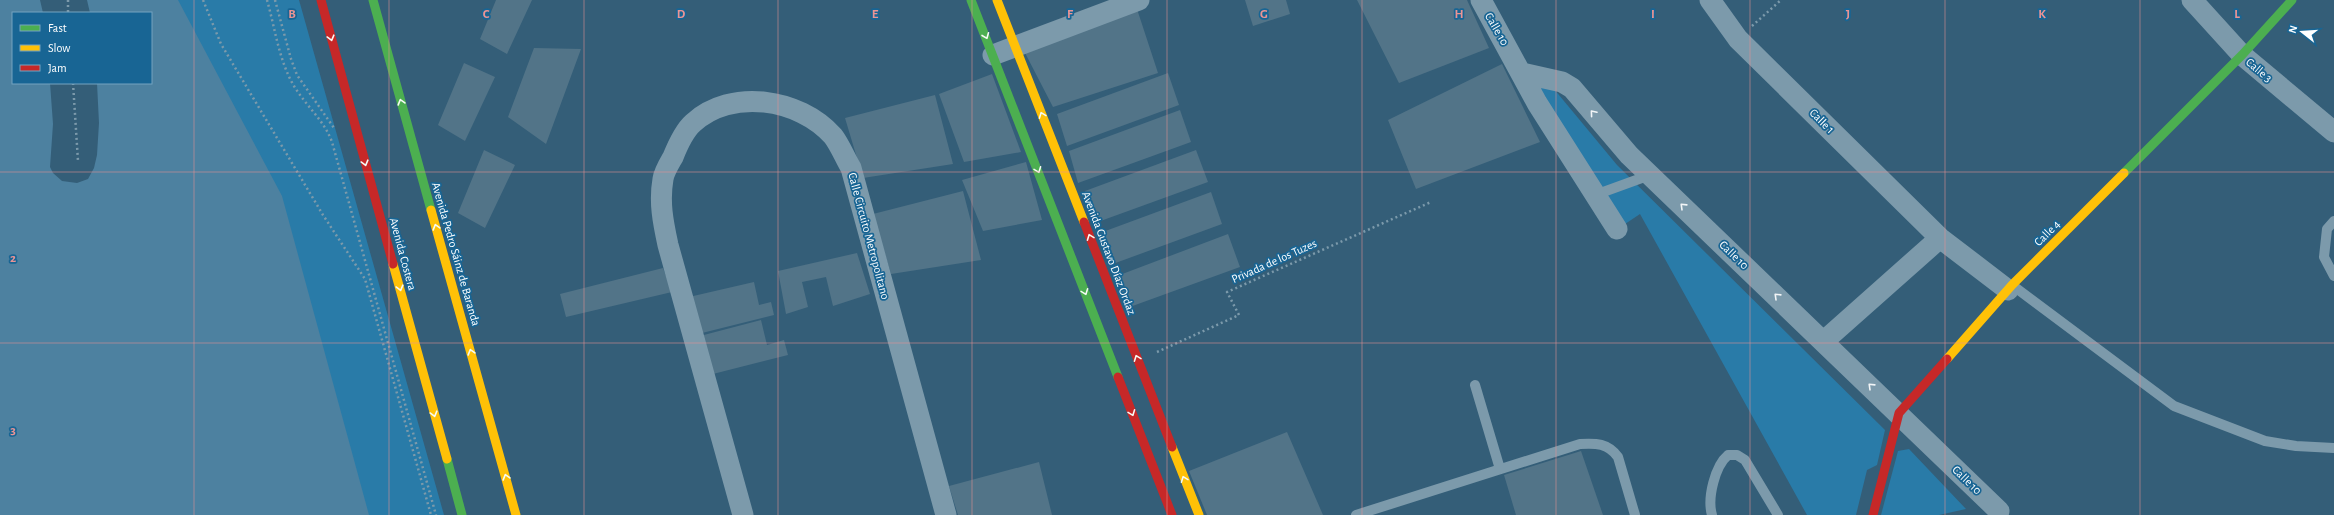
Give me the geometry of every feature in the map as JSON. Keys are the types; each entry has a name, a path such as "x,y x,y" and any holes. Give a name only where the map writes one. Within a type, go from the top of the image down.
{"street":[{"name":"Avenida Costera","path":"321,0 462,515"},
{"name":"Avenida Pedro Sáinz de Baranda","path":"373,0 516,515"},
{"path":"971,0 1172,515"},
{"name":"Avenida Gustavo Díaz Ordaz","path":"997,0 1199,515"},
{"path":"993,55 1139,0"},
{"name":"Calle 10","path":"1481,0 1522,73 1562,82 1572,88 1629,155 2000,511"},
{"name":"Calle 1","path":"1710,0 1738,39 1940,238 2010,288"},
{"name":"Calle 3","path":"2192,0 2242,55 2334,132"},
{"name":"Calle 4","path":"1873,515 1899,413 2010,288 2242,55 2292,0"},
{"path":"1522,73 1537,103 1618,229"},
{"name":"Calle Circuito Metropolitano","path":"743,515 668,245 660,208 663,178 676,150 692,124 722,105 766,101 790,108 813,120 833,137 851,168 946,515"},
{"path":"1824,342 1940,238"}],"lane":[{"path":"1595,195 1650,175"},
{"path":"2334,221 2327,229 2324,257 2334,276"},
{"path":"2010,288 2174,406 2265,441 2296,446 2334,448"},
{"path":"1474,385 1500,469"},
{"path":"1356,515 1580,444 1604,445 1613,450 1618,457 1635,515"},
{"path":"1712,515 1709,507 1713,487 1722,460 1728,455 1738,455 1745,460 1778,515"}],"path":[{"path":"68,0 68,12"},
{"path":"203,0 221,44 323,215 365,279 431,515"},
{"path":"267,0 287,72 295,87 327,129 332,142 436,515"},
{"path":"275,0 290,59 297,75 337,133"},
{"path":"1738,39 1781,0"},
{"path":"73,84 78,161"},
{"name":"Privada de los Tuzes","path":"1138,360 1239,315 1227,292 1432,202"}],"shaded area":[{"path":"0,0 178,0 282,196 369,515 0,515"},
{"path":"176,0 299,0 444,515 367,515"},
{"path":"1533,86 1554,89 1617,165 1885,430 1877,465 1867,470 1856,515 1807,515 1640,214 1622,226"},
{"path":"1909,449 1966,509 1939,515 1881,515 1898,451"}],"pier":[{"path":"40,0 87,0 90,12 43,12"},
{"path":"50,84 97,84 99,123 97,155 94,168 88,179 77,183 62,181 53,173 50,167 53,124"}],"building":[{"path":"496,0 532,0 507,54 480,39"},
{"path":"1245,0 1286,0 1290,14 1253,26"},
{"path":"1357,0 1467,0 1489,48 1399,83"},
{"path":"1136,6 1158,73 1053,107 1023,49"},
{"path":"534,48 581,49 546,144 508,117"},
{"path":"464,63 495,77 465,141 438,125"},
{"path":"1502,64 1540,142 1416,189 1388,120"},
{"path":"1168,73 1179,105 1067,146 1057,114"},
{"path":"992,74 1021,152 964,162 939,94"},
{"path":"935,95 953,164 863,178 845,118"},
{"path":"1180,110 1191,142 1078,183 1069,151"},
{"path":"484,150 515,165 485,228 458,213"},
{"path":"1196,150 1208,182 1095,223 1085,191"},
{"path":"1026,162 1042,220 983,231 962,180"},
{"path":"963,191 981,260 891,274 873,214"},
{"path":"1211,192 1222,224 1110,265 1100,233"},
{"path":"1228,234 1240,267 1127,308 1117,276"},
{"path":"857,253 870,294 833,306 826,277 802,282 808,307 786,314 778,271"},
{"path":"663,268 672,292 566,317 560,294"},
{"path":"754,282 759,305 771,302 774,315 698,334 689,297"},
{"path":"761,320 767,345 784,340 788,355 709,375 700,336"},
{"path":"1287,432 1323,515 1207,515 1189,471"},
{"path":"1581,451 1603,515 1516,515 1504,475"},
{"path":"1039,462 1052,515 958,515 949,486"}],"traffic: fast":[{"path":"373,0 431,210"},
{"path":"971,0 1118,377"},
{"path":"2124,173 2242,55 2292,0"},
{"path":"447,459 462,515"}],"traffic: slow":[{"path":"997,0 1084,222"},
{"path":"1947,359 2012,285 2124,173"},
{"path":"431,210 516,515"},
{"path":"393,264 447,459"},
{"path":"1172,447 1199,515"}],"traffic: jam":[{"path":"321,0 393,264"},
{"path":"1084,222 1172,447"},
{"path":"1873,515 1899,413 1947,359"},
{"path":"1118,377 1172,515"}]}
